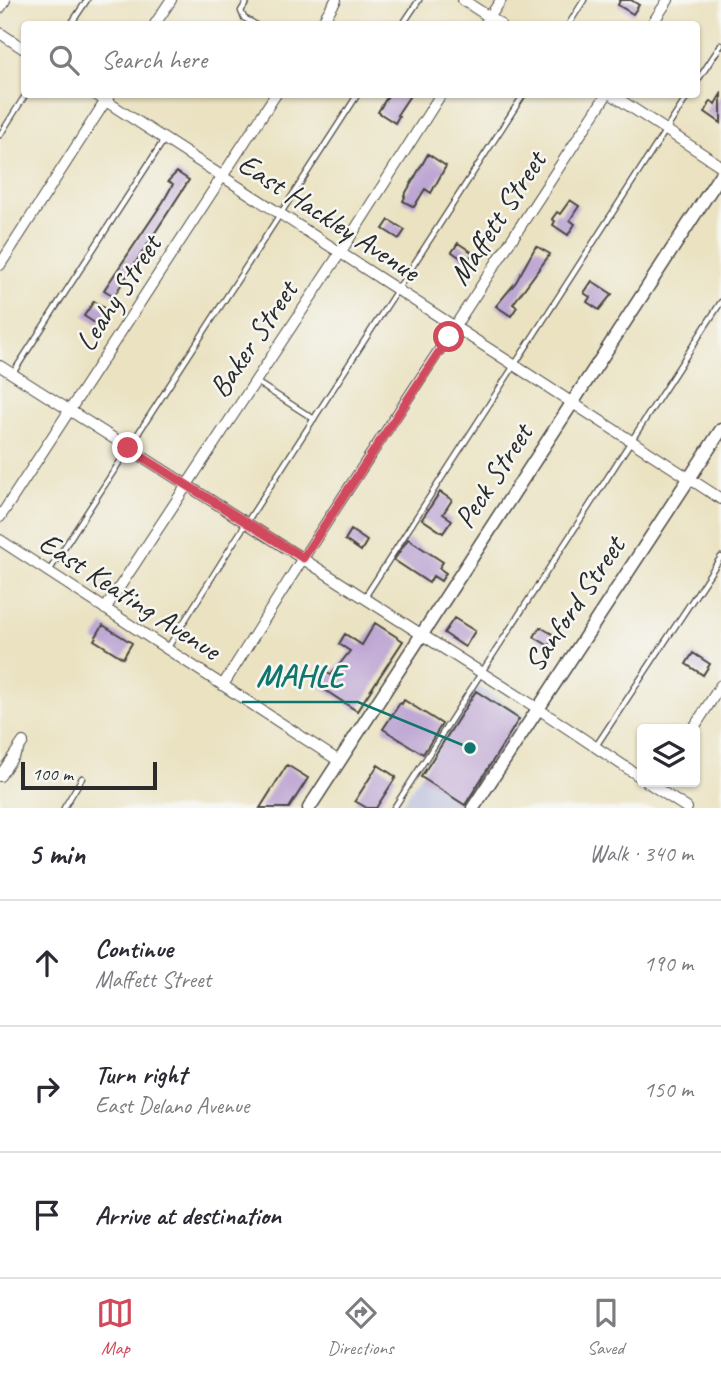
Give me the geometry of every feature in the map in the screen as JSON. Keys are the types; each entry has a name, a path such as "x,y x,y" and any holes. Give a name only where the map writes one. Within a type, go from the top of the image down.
{"street":[{"path":"0,8 5,0"},
{"path":"157,21 171,0"},
{"path":"323,21 336,0"},
{"path":"463,0 487,21 501,0"},
{"path":"654,21 668,0"},
{"path":"0,33 21,47"},
{"path":"0,265 108,98"},
{"name":"East Hackley Avenue","path":"108,98 164,140 222,178 721,499"},
{"name":"Leahy Street","path":"0,517 273,98"},
{"name":"Baker Street","path":"105,609 340,253 438,98"},
{"name":"Maffett Street","path":"223,685 303,558 606,98"},
{"path":"615,98 721,166"},
{"name":"Peck Street","path":"309,808 721,174"},
{"path":"0,366 364,597 637,775"},
{"name":"Sanford Street","path":"473,808 721,430"},
{"name":"East Keating Avenue","path":"0,540 339,761"},
{"path":"696,724 721,685"},
{"path":"0,776 23,741"},
{"path":"658,787 687,808"}],"lane":[{"path":"73,21 87,0"},
{"path":"248,0 241,11 244,18 250,21"},
{"path":"405,21 419,0"},
{"path":"571,21 584,0"},
{"path":"700,77 721,45"},
{"path":"0,135 23,98"},
{"path":"48,572 355,98"},
{"path":"167,649 521,98"},
{"path":"364,597 686,98"},
{"path":"12,374 164,140"},
{"path":"394,808 721,302"},
{"path":"254,381 314,419"},
{"path":"595,747 721,557"},
{"path":"64,808 82,778"}],"shaded area":[{"path":"478,686 524,715 465,808 399,808"}],"building":[{"path":"620,0 631,0 639,5 633,14 618,5"},
{"path":"721,94 721,123 705,112 711,101 715,104"},
{"path":"387,98 408,98 395,123 378,112"},
{"path":"428,154 446,166 431,193 425,189 414,207 403,201 404,196"},
{"path":"177,172 189,180 114,296 104,290 163,202 173,184 168,181"},
{"path":"570,200 579,206 570,220 575,224 568,235 553,225 555,221 552,219 557,212 560,214"},
{"path":"389,220 405,230 399,239 383,229"},
{"path":"458,243 473,253 467,262 452,252"},
{"path":"536,246 550,254 513,304 517,307 511,316 496,306 516,282"},
{"path":"592,281 612,294 599,310 587,302 590,297 584,293"},
{"path":"94,301 108,310 98,325 84,316"},
{"path":"440,492 452,500 443,514 452,520 443,533 422,519"},
{"path":"351,530 367,541 361,551 345,540"},
{"path":"408,539 443,562 439,568 446,573 441,581 433,576 429,583 394,560"},
{"path":"454,618 475,631 465,647 444,633"},
{"path":"375,623 403,641 357,711 314,683 322,670 331,675 350,651 339,644 345,634 362,645"},
{"path":"103,625 132,643 123,658 94,640"},
{"path":"540,627 556,636 549,646 534,637"},
{"path":"693,653 710,664 703,675 686,664"},
{"path":"476,691 519,719 465,805 421,777"},
{"path":"404,700 442,724 423,754 383,729"},
{"path":"287,765 308,778 289,808 260,808"},
{"path":"378,765 396,777 376,808 367,808 355,801"}],"place":[{"name":"MAHLE","path":"470,748"}],"route":[{"path":"128,448 303,558 449,337"}]}
